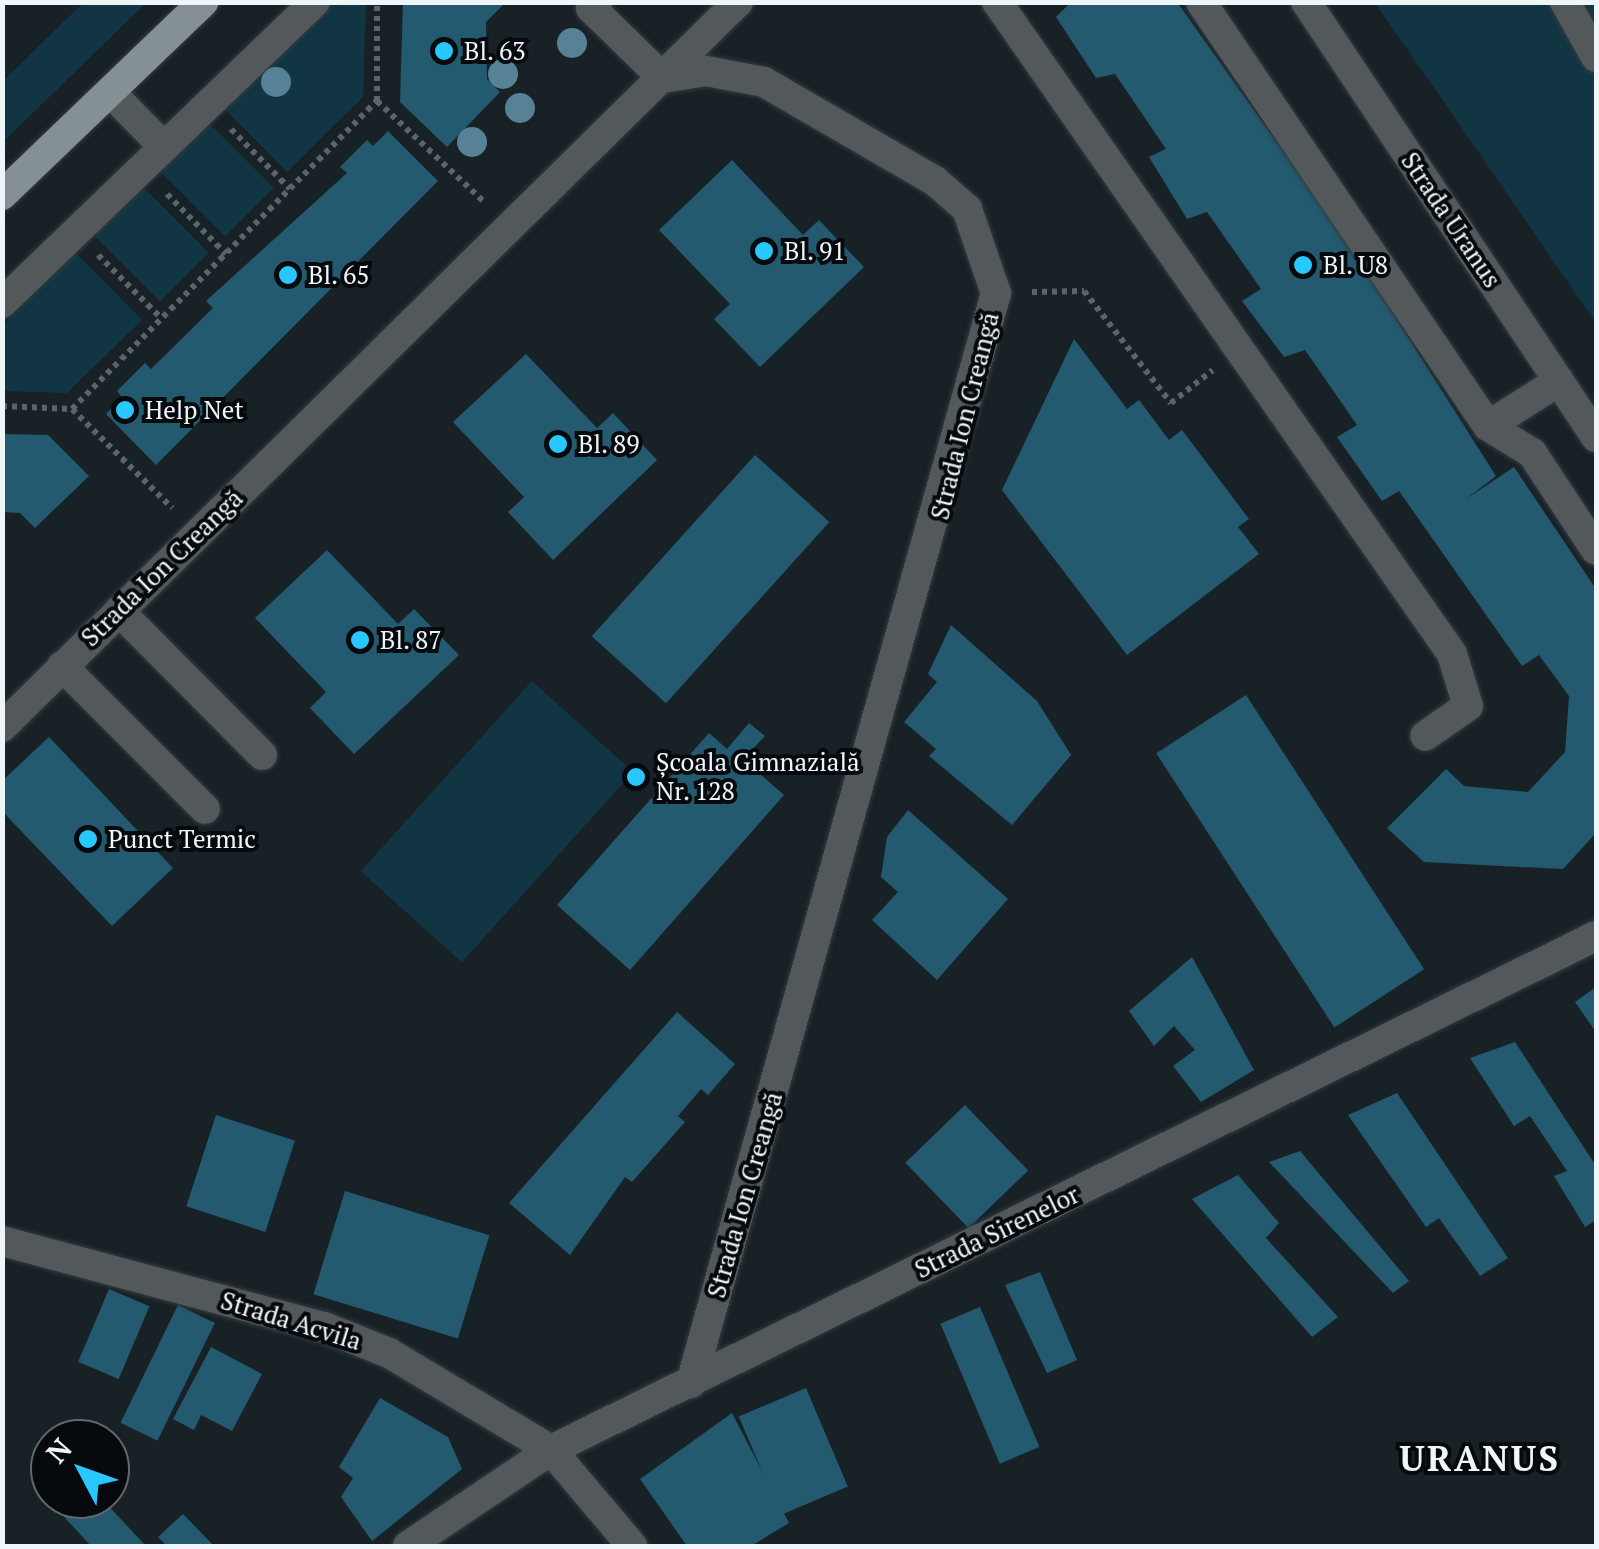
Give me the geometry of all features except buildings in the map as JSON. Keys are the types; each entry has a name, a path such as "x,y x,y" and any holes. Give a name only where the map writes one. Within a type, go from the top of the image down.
{"main road":[{"path":"2,195 202,2"}],"street":[{"path":"2,303 315,2"},
{"path":"597,2 591,8 663,78 738,2"},
{"path":"997,2 1452,654 1468,706 1425,736"},
{"path":"1201,2 1488,426 1532,453 1596,550"},
{"name":"Strada Uranus","path":"1306,2 1596,436"},
{"path":"1565,2 1596,57"},
{"name":"Strada Ion Creangă","path":"2,727 663,78 706,71 764,82 935,180 966,210 996,293 691,1383"},
{"path":"110,92 164,147"},
{"path":"1488,426 1558,381"},
{"path":"119,611 262,755"},
{"path":"62,666 205,809"},
{"name":"Strada Sirenelor","path":"408,1546 551,1450 1596,936"},
{"name":"Strada Acvila","path":"2,1241 356,1338 551,1450 632,1546"}],"path":[{"path":"72,409 377,101 377,2"},
{"path":"377,101 509,226"},
{"path":"208,107 290,189"},
{"path":"142,168 226,254"},
{"path":"76,233 161,318"},
{"path":"996,293 1084,291 1171,403 1239,350"},
{"path":"2,406 72,409 198,533"}],"shaded area":[{"path":"83,3 146,3 3,142 3,81"},
{"path":"331,3 366,3 363,97 287,172 224,108"},
{"path":"1375,3 1596,3 1596,323 1446,105"},
{"path":"208,122 274,188 225,237 159,171"},
{"path":"143,187 209,253 160,302 94,236"},
{"path":"76,253 142,320 67,393 3,391 3,325"},
{"path":"532,681 633,772 462,962 361,871"}],"place":[{"name":"Bl. 63","path":"444,51"},
{"name":"Bl. 91","path":"764,251"},
{"name":"Bl. U8","path":"1303,265"},
{"name":"Bl. 65","path":"288,275"},
{"name":"Help Net","path":"125,410"},
{"name":"Bl. 89","path":"558,444"},
{"name":"Bl. 87","path":"360,640"},
{"name":"Școala Gimnazială Nr. 128","path":"636,777"},
{"name":"Punct Termic","path":"88,839"}],"district":[{"name":"URANUS","path":"1480,1458"}]}
